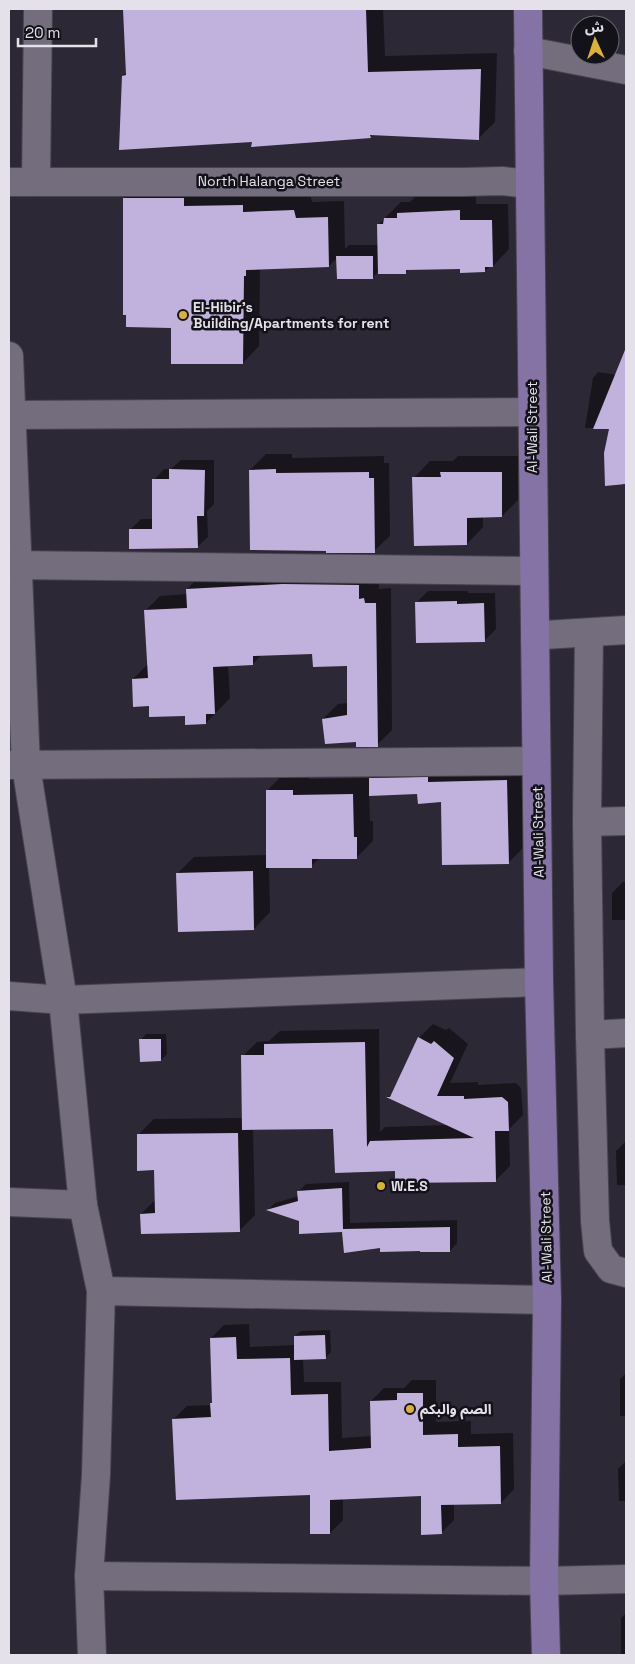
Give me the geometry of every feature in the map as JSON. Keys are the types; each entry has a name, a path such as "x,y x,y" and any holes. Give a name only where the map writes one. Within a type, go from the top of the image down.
{"main road":[{"name":"Al-Wali Street","path":"528,9 533,571 559,635 536,761 539,982 547,1300 544,1581 546,1655"}],"street":[{"path":"36,182 38,9"},
{"path":"528,51 626,70"},
{"name":"North Halanga Street","path":"9,182 463,182 502,180 529,184"},
{"path":"9,356 17,766 63,1000 83,1205 101,1291 96,1475 89,1576 92,1655"},
{"path":"11,415 532,412"},
{"path":"13,564 533,571"},
{"path":"626,630 559,635 587,822 590,1035 595,1221 598,1251 611,1268 626,1273"},
{"path":"17,766 536,761"},
{"path":"587,822 626,821"},
{"path":"9,996 63,1000 539,982"},
{"path":"590,1035 626,1033"},
{"path":"9,1202 83,1205"},
{"path":"101,1291 547,1300"},
{"path":"89,1576 544,1581 626,1579"}],"building":[{"path":"123,9 366,9 368,72 481,69 479,140 370,135 371,138 251,147 252,142 119,150 122,76 126,75"},
{"path":"123,198 184,198 184,206 243,205 243,212 294,210 296,218 328,217 329,267 246,270 246,276 244,276 243,364 171,364 171,328 126,327 126,315 123,315"},
{"path":"460,210 460,220 492,220 493,267 485,267 485,272 460,273 460,269 406,270 406,274 378,274 377,224 383,224 384,218 397,218 397,213"},
{"path":"336,256 373,256 373,279 337,279"},
{"path":"625,350 626,484 605,486 604,453 609,429 593,429"},
{"path":"169,469 205,470 204,516 197,516 198,548 129,549 129,529 152,529 152,479 169,479"},
{"path":"276,469 276,473 369,472 369,478 374,478 375,553 250,550 249,470"},
{"path":"440,472 502,472 502,517 467,518 467,545 414,546 412,477 441,477"},
{"path":"282,584 359,585 359,599 364,598 365,603 376,603 378,747 356,747 356,742 325,744 322,719 347,715 347,666 313,667 312,654 253,656 253,665 213,667 215,714 206,714 206,724 185,725 185,716 149,717 149,706 133,707 132,679 148,678 144,610 187,608 186,589"},
{"path":"457,601 457,604 484,603 485,642 416,643 415,602"},
{"path":"428,777 428,782 507,780 509,864 442,865 441,802 418,804 417,794 369,796 369,778"},
{"path":"266,790 293,790 293,795 353,794 354,837 357,837 357,859 312,859 312,868 266,868"},
{"path":"253,871 254,930 178,932 176,873"},
{"path":"418,1037 431,1044 434,1041 454,1058 437,1096 464,1096 464,1099 502,1097 508,1102 509,1131 495,1131 496,1182 395,1183 395,1171 335,1173 333,1129 242,1130 241,1055 264,1055 264,1044 365,1042 367,1147 370,1141 474,1138 386,1097 390,1097"},
{"path":"139,1039 161,1039 161,1061 140,1062"},
{"path":"238,1133 240,1232 141,1234 140,1214 155,1213 154,1170 137,1171 137,1134"},
{"path":"342,1188 343,1229 450,1227 450,1252 380,1252 380,1248 344,1253 342,1232 299,1234 299,1221 266,1210 298,1201 297,1191"},
{"path":"325,1335 326,1359 294,1360 294,1336"},
{"path":"236,1337 237,1359 290,1358 291,1395 328,1394 329,1451 371,1448 370,1401 397,1400 397,1393 423,1393 423,1435 458,1434 458,1447 500,1446 501,1504 441,1505 442,1534 421,1535 421,1496 330,1500 330,1534 310,1534 310,1495 176,1500 172,1419 211,1417 210,1338"}],"place":[{"name":"El-Hibir's Building/Apartments for rent","path":"183,315"},
{"name":"W.E.S","path":"381,1186"},
{"name":"الصم والبكم","path":"410,1409"}]}
